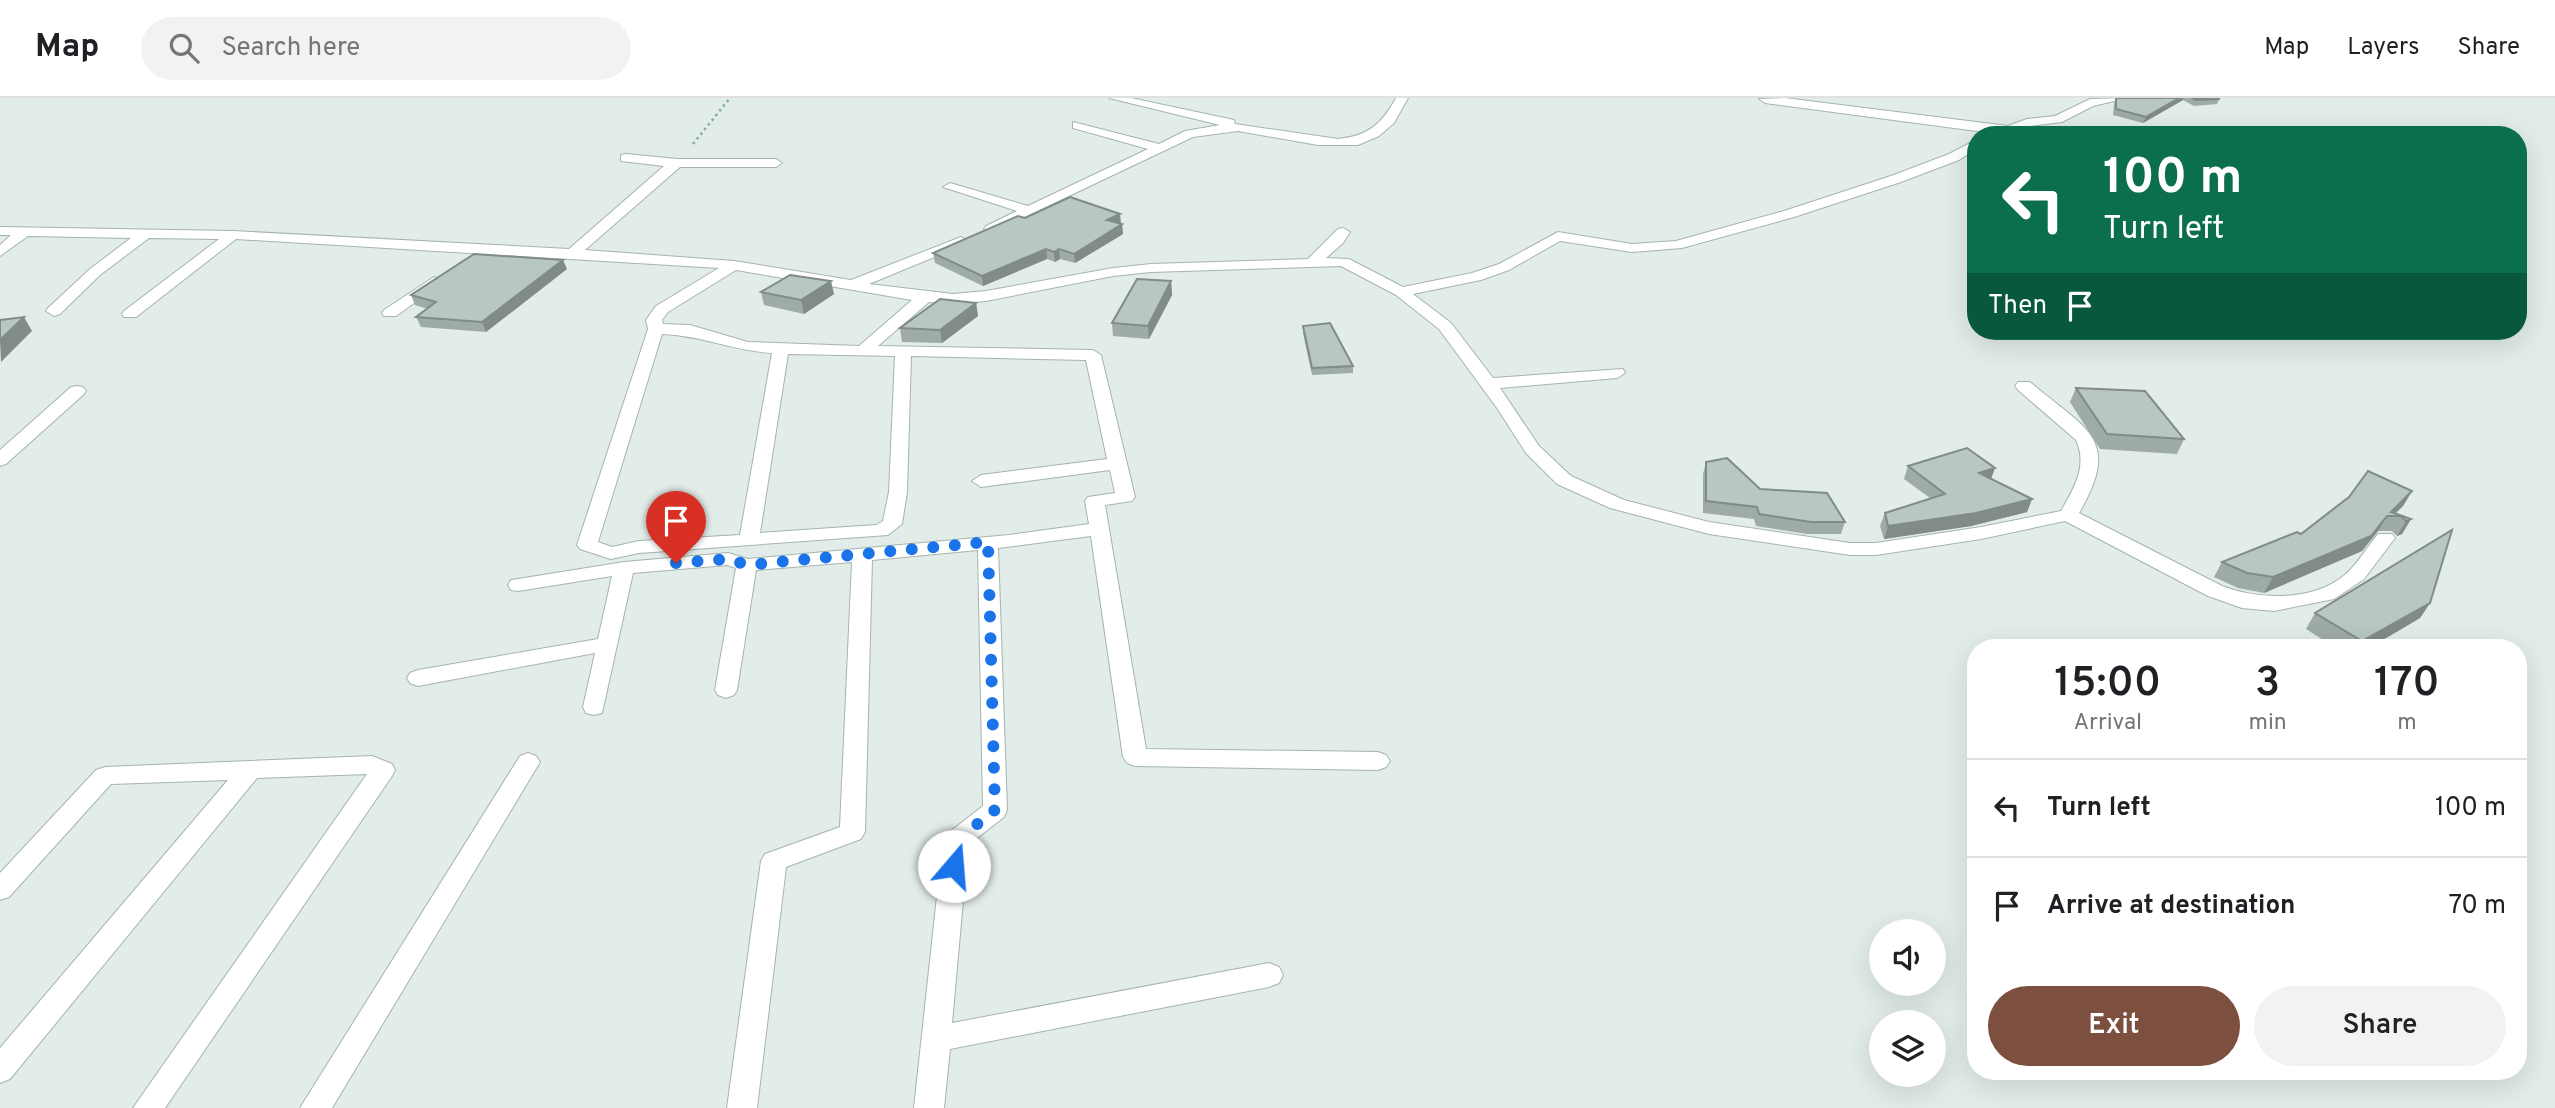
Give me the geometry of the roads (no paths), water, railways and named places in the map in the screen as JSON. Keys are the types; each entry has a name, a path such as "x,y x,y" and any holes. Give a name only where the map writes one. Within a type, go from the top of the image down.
{"street":[{"path":"1115,98 1221,120 1238,128"},
{"path":"853,285 1031,211 1198,132 1238,128 1321,141 1359,141 1374,135 1388,122 1402,98"},
{"path":"2020,126 2058,120 2090,103 2133,98"},
{"path":"1765,99 1978,126"},
{"path":"1077,125 1160,148"},
{"path":"1401,292 1476,277 1504,267 1558,236 1632,248 1677,244 1789,214 1896,179 1967,149"},
{"path":"626,158 677,163 776,163"},
{"path":"574,252 677,163"},
{"path":"950,187 1031,211"},
{"path":"0,231 233,235 479,250 574,252 734,265 925,297 986,296 1113,272 1151,268 1344,262 1401,292 1445,326 1532,449 1564,480 1617,504 1660,517 1709,528 1850,549 1876,549 2068,515 2215,590 2242,601 2274,604 2327,594 2357,575 2385,538"},
{"path":"0,252 25,231"},
{"path":"1314,261 1343,232"},
{"path":"54,311 95,272 146,233"},
{"path":"130,314 233,235"},
{"path":"390,313 479,250"},
{"path":"734,265 662,309 654,320 656,329 587,545 611,553 639,547 881,531 892,524 898,492 903,352"},
{"path":"863,351 925,297"},
{"path":"656,329 690,330 747,347 1093,355 1125,497 1095,501 1135,757 1378,761"},
{"path":"749,540 781,349"},
{"path":"1488,384 1617,373"},
{"path":"2024,386 2088,444 2091,463 2089,478 2068,515"},
{"path":"0,460 77,391"},
{"path":"981,481 1117,463"},
{"path":"518,584 624,568 728,559 747,565 1099,529"},
{"path":"929,1108 956,841 995,810 988,542"},
{"path":"741,1108 774,861 852,832 862,554"},
{"path":"726,690 747,565"},
{"path":"594,707 624,568"},
{"path":"418,678 607,644"},
{"path":"315,1108 528,762"},
{"path":"0,890 105,776 372,765 383,770 148,1108"},
{"path":"0,1070 250,770"},
{"path":"936,1039 1269,975"}]}
